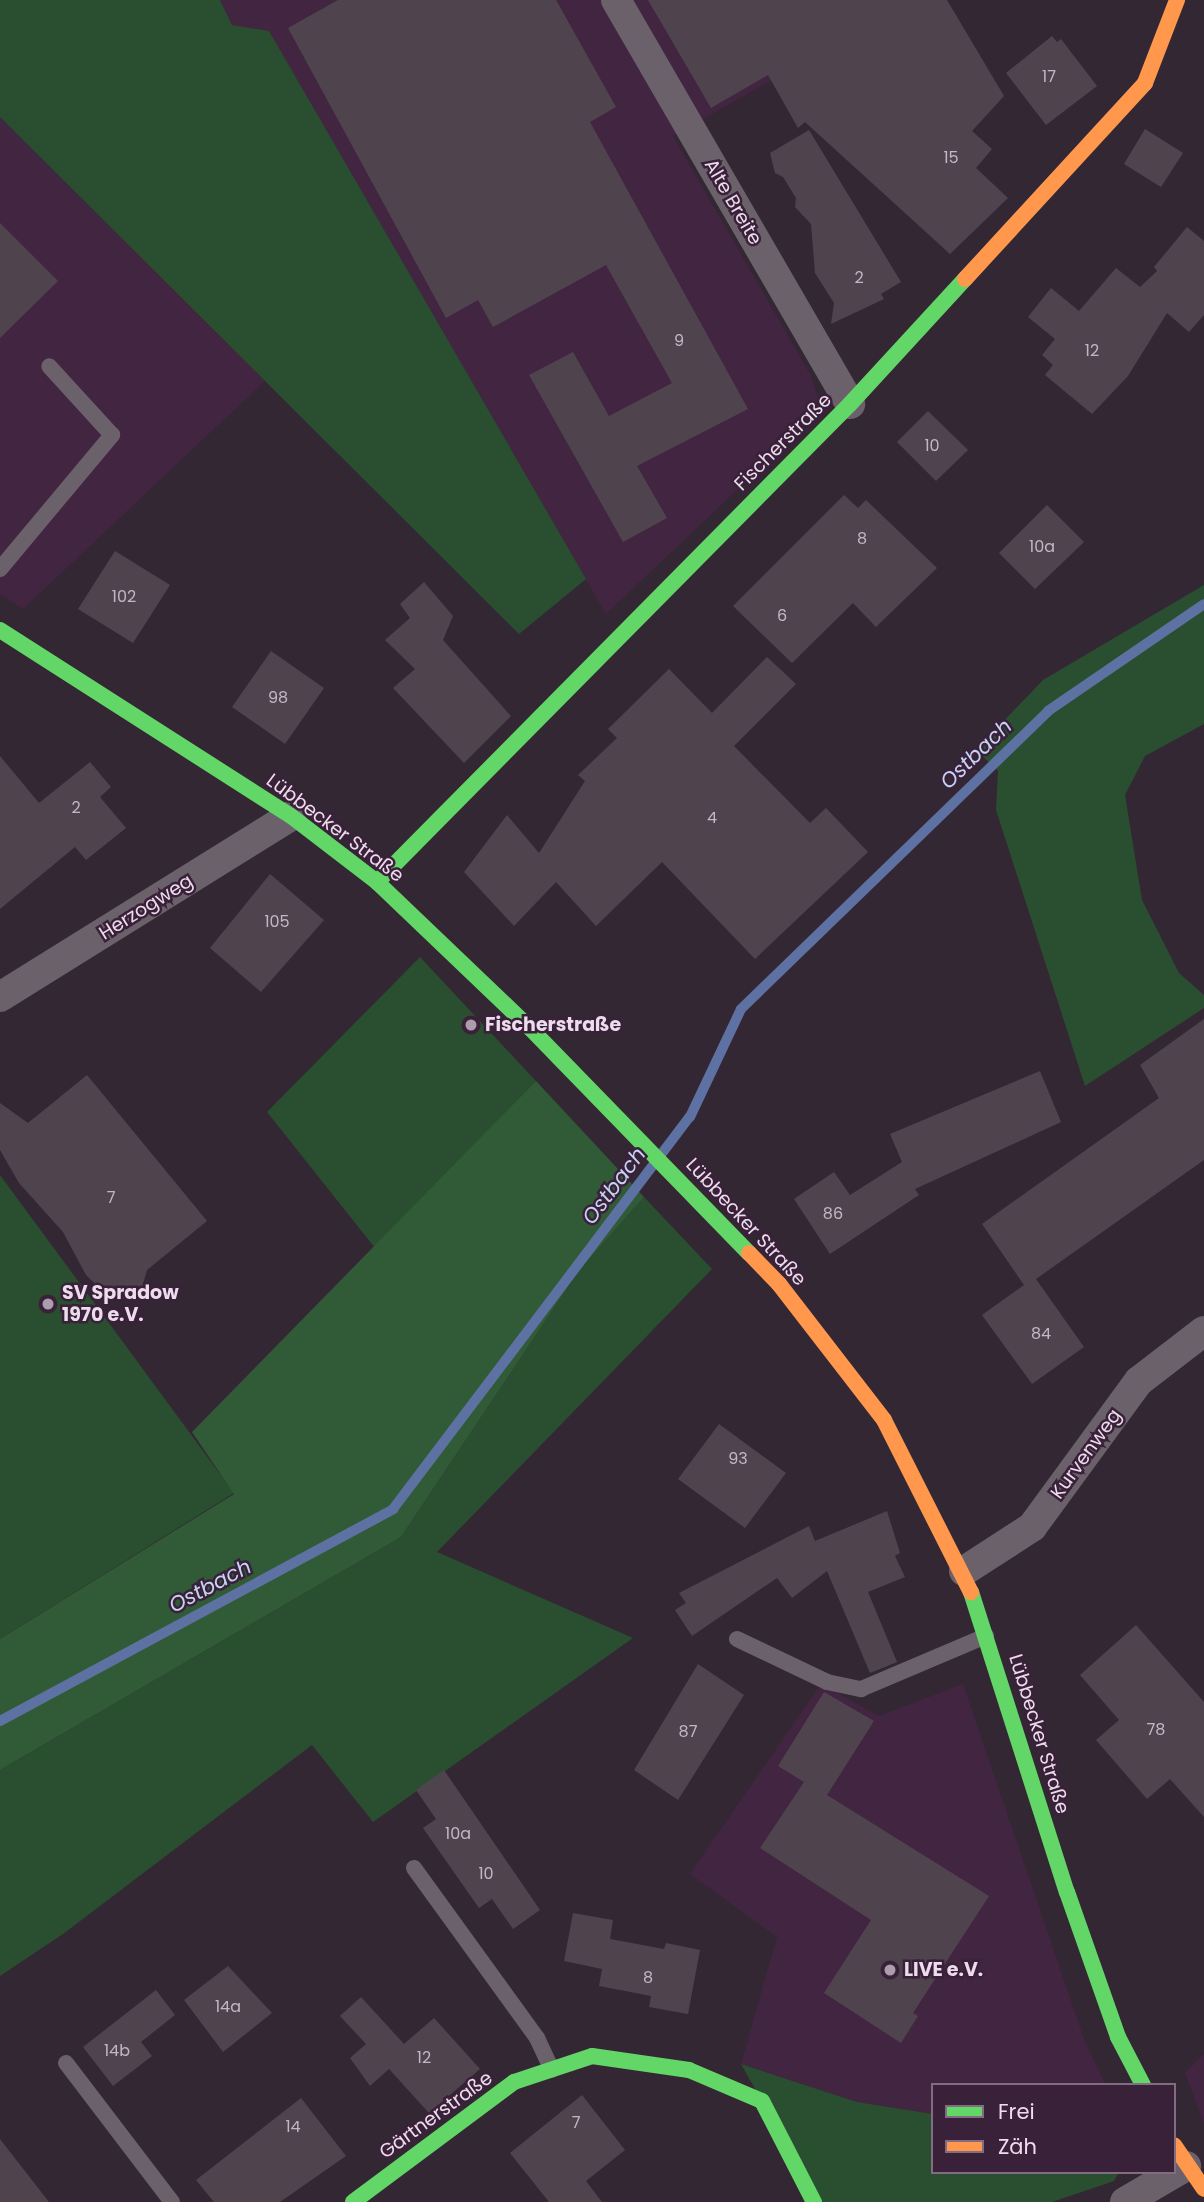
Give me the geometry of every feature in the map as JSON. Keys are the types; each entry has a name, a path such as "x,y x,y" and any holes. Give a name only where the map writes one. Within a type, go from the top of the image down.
{"main road":[{"name":"Fischerstraße","path":"377,882 850,404 1145,83 1177,0"},
{"name":"Lübbecker Straße","path":"0,630 291,816 377,882 620,1120 779,1284 884,1420 964,1571 1067,1892 1118,2037 1142,2083"},
{"name":"Gärtnerstraße","path":"353,2202 514,2082 592,2056 688,2070 762,2101 814,2202"},
{"path":"1180,2155 1204,2189"}],"street":[{"name":"Alte Breite","path":"616,0 850,404"},
{"name":"Herzogweg","path":"0,997 291,816"},
{"name":"Kurvenweg","path":"964,1571 1032,1527 1139,1381 1204,1331"},
{"path":"1125,2202 1158,2174"}],"lane":[{"path":"3,559 112,435 49,366"},
{"path":"737,1639 827,1682 862,1689 986,1636"},
{"path":"414,1868 537,2039 552,2070"},
{"path":"66,2063 172,2202"}],"shaded area":[{"path":"220,0 913,0 673,136 811,376 818,398 813,418 606,614 269,32 232,25"},
{"path":"0,117 265,381 23,609 0,594"},
{"path":"821,1684 879,1716 963,1684 1085,2042 1105,2083 931,2083 931,2114 857,2102 741,2064 777,1937 690,1874"},
{"path":"1204,2054 1204,2124 1185,2073"}],"green space":[{"path":"0,0 220,0 232,25 269,31 586,579 519,634 0,117"},
{"path":"1204,585 1204,724 1145,756 1125,795 1142,900 1179,973 1204,995 1204,1008 1085,1086 996,810 998,771 976,750 1043,680"},
{"path":"420,957 536,1081 375,1248 267,1112"},
{"path":"536,1081 644,1197 578,1272 401,1537 0,1770 0,1639 234,1494 192,1432"},
{"name":"SV Spradow 1970 e.V.","path":"0,1175 234,1493 0,1639"},
{"path":"644,1197 712,1269 437,1552 633,1638 373,1822 312,1745 63,1934 0,1976 0,1770 401,1537 578,1272"},
{"path":"741,2064 857,2102 931,2114 931,2174 1118,2174 1114,2181 1052,2202 819,2202"}],"building":[{"path":"338,0 556,0 616,107 590,122 748,409 637,466 667,518 623,542 529,375 573,352 609,416 672,383 606,265 493,327 478,300 446,318 288,28"},
{"path":"648,0 947,0 1004,96 972,131 992,149 976,168 1008,198 950,254 805,122 798,128 768,75 711,108"},
{"path":"1052,36 1057,42 1061,39 1097,86 1046,125 1006,73"},
{"path":"1145,129 1183,153 1161,187 1124,164"},
{"path":"809,130 901,282 881,294 884,299 831,324 834,303 815,273 811,224 795,207 796,198 783,177 775,173 770,153"},
{"path":"0,223 58,281 0,338"},
{"path":"1187,227 1204,241 1204,315 1189,332 1167,313 1128,376 1092,414 1045,375 1053,365 1042,355 1055,339 1028,317 1051,288 1079,311 1116,268 1140,287 1157,271 1154,267"},
{"path":"928,411 968,450 936,481 897,442"},
{"path":"844,495 858,508 866,500 937,568 876,627 853,603 792,663 733,606"},
{"path":"1047,505 1084,542 1035,589 999,553"},
{"path":"115,551 170,585 133,643 78,609"},
{"path":"424,582 453,616 443,640 511,716 464,763 393,688 415,669 385,640 410,618 400,604"},
{"path":"271,651 324,688 285,744 232,707"},
{"path":"767,657 796,684 734,746 810,823 826,808 868,852 755,959 662,862 596,926 556,882 514,926 464,872 507,815 539,853 585,781 578,775 617,738 608,729 669,669 712,713"},
{"path":"0,756 39,803 90,762 111,787 100,797 126,828 86,860 75,847 0,909"},
{"path":"270,874 324,920 261,992 210,948"},
{"path":"1204,1019 1204,1160 1036,1279 1084,1347 1032,1384 982,1315 1024,1285 982,1224 1159,1098 1140,1065"},
{"path":"1040,1071 1061,1122 915,1189 919,1195 830,1254 794,1199 834,1172 850,1195 902,1162 890,1134"},
{"path":"87,1075 207,1221 147,1270 141,1291 128,1299 110,1298 86,1275 63,1232 19,1183 0,1150 0,1103 28,1123"},
{"path":"719,1424 786,1473 745,1528 678,1479"},
{"path":"887,1511 900,1553 895,1556 905,1577 868,1592 897,1662 870,1673 827,1571 792,1598 777,1578 692,1636 675,1610 686,1603 679,1593 809,1526 815,1541"},
{"path":"1136,1625 1204,1702 1204,1817 1170,1779 1147,1799 1096,1740 1119,1720 1080,1675"},
{"path":"698,1664 744,1695 678,1800 634,1770"},
{"path":"824,1692 874,1721 827,1795 989,1896 913,2013 918,2016 901,2043 824,1993 871,1920 760,1848 804,1782 778,1766"},
{"path":"444,1770 540,1910 513,1929 492,1899 479,1908 423,1828 436,1819 416,1790"},
{"path":"573,1913 613,1920 610,1939 664,1949 666,1943 700,1950 688,2014 649,2007 651,1996 599,1986 602,1969 564,1961"},
{"path":"228,1966 272,2013 223,2052 184,2000"},
{"path":"156,1990 175,2015 141,2042 152,2056 113,2086 83,2047"},
{"path":"361,1997 404,2044 434,2018 480,2069 429,2113 389,2069 370,2086 350,2058 366,2044 340,2016"},
{"path":"582,2095 625,2150 586,2181 602,2202 549,2202 510,2153"},
{"path":"301,2098 346,2156 280,2202 214,2202 196,2180"},
{"path":"0,2139 49,2202 0,2202"}],"waterway":[{"name":"Ostbach","path":"0,1721 393,1509 690,1117 741,1009 1048,711 1204,604"}],"traffic: fast":[{"path":"377,882 850,404 965,279"},
{"path":"0,630 291,816 377,882 530,1028 749,1253"},
{"path":"971,1592 1067,1892 1118,2037 1142,2083"},
{"path":"353,2202 514,2082 592,2056 689,2070 762,2101 814,2202"}],"traffic: slow":[{"path":"965,279 1145,83 1177,0"},
{"path":"749,1253 779,1284 884,1420 971,1592"},
{"path":"1176,2148 1204,2189"}],"place":[{"name":"Fischerstraße","path":"471,1025"},
{"name":"SV Spradow 1970 e.V.","path":"48,1304"},
{"name":"LIVE e.V.","path":"890,1970"}]}
